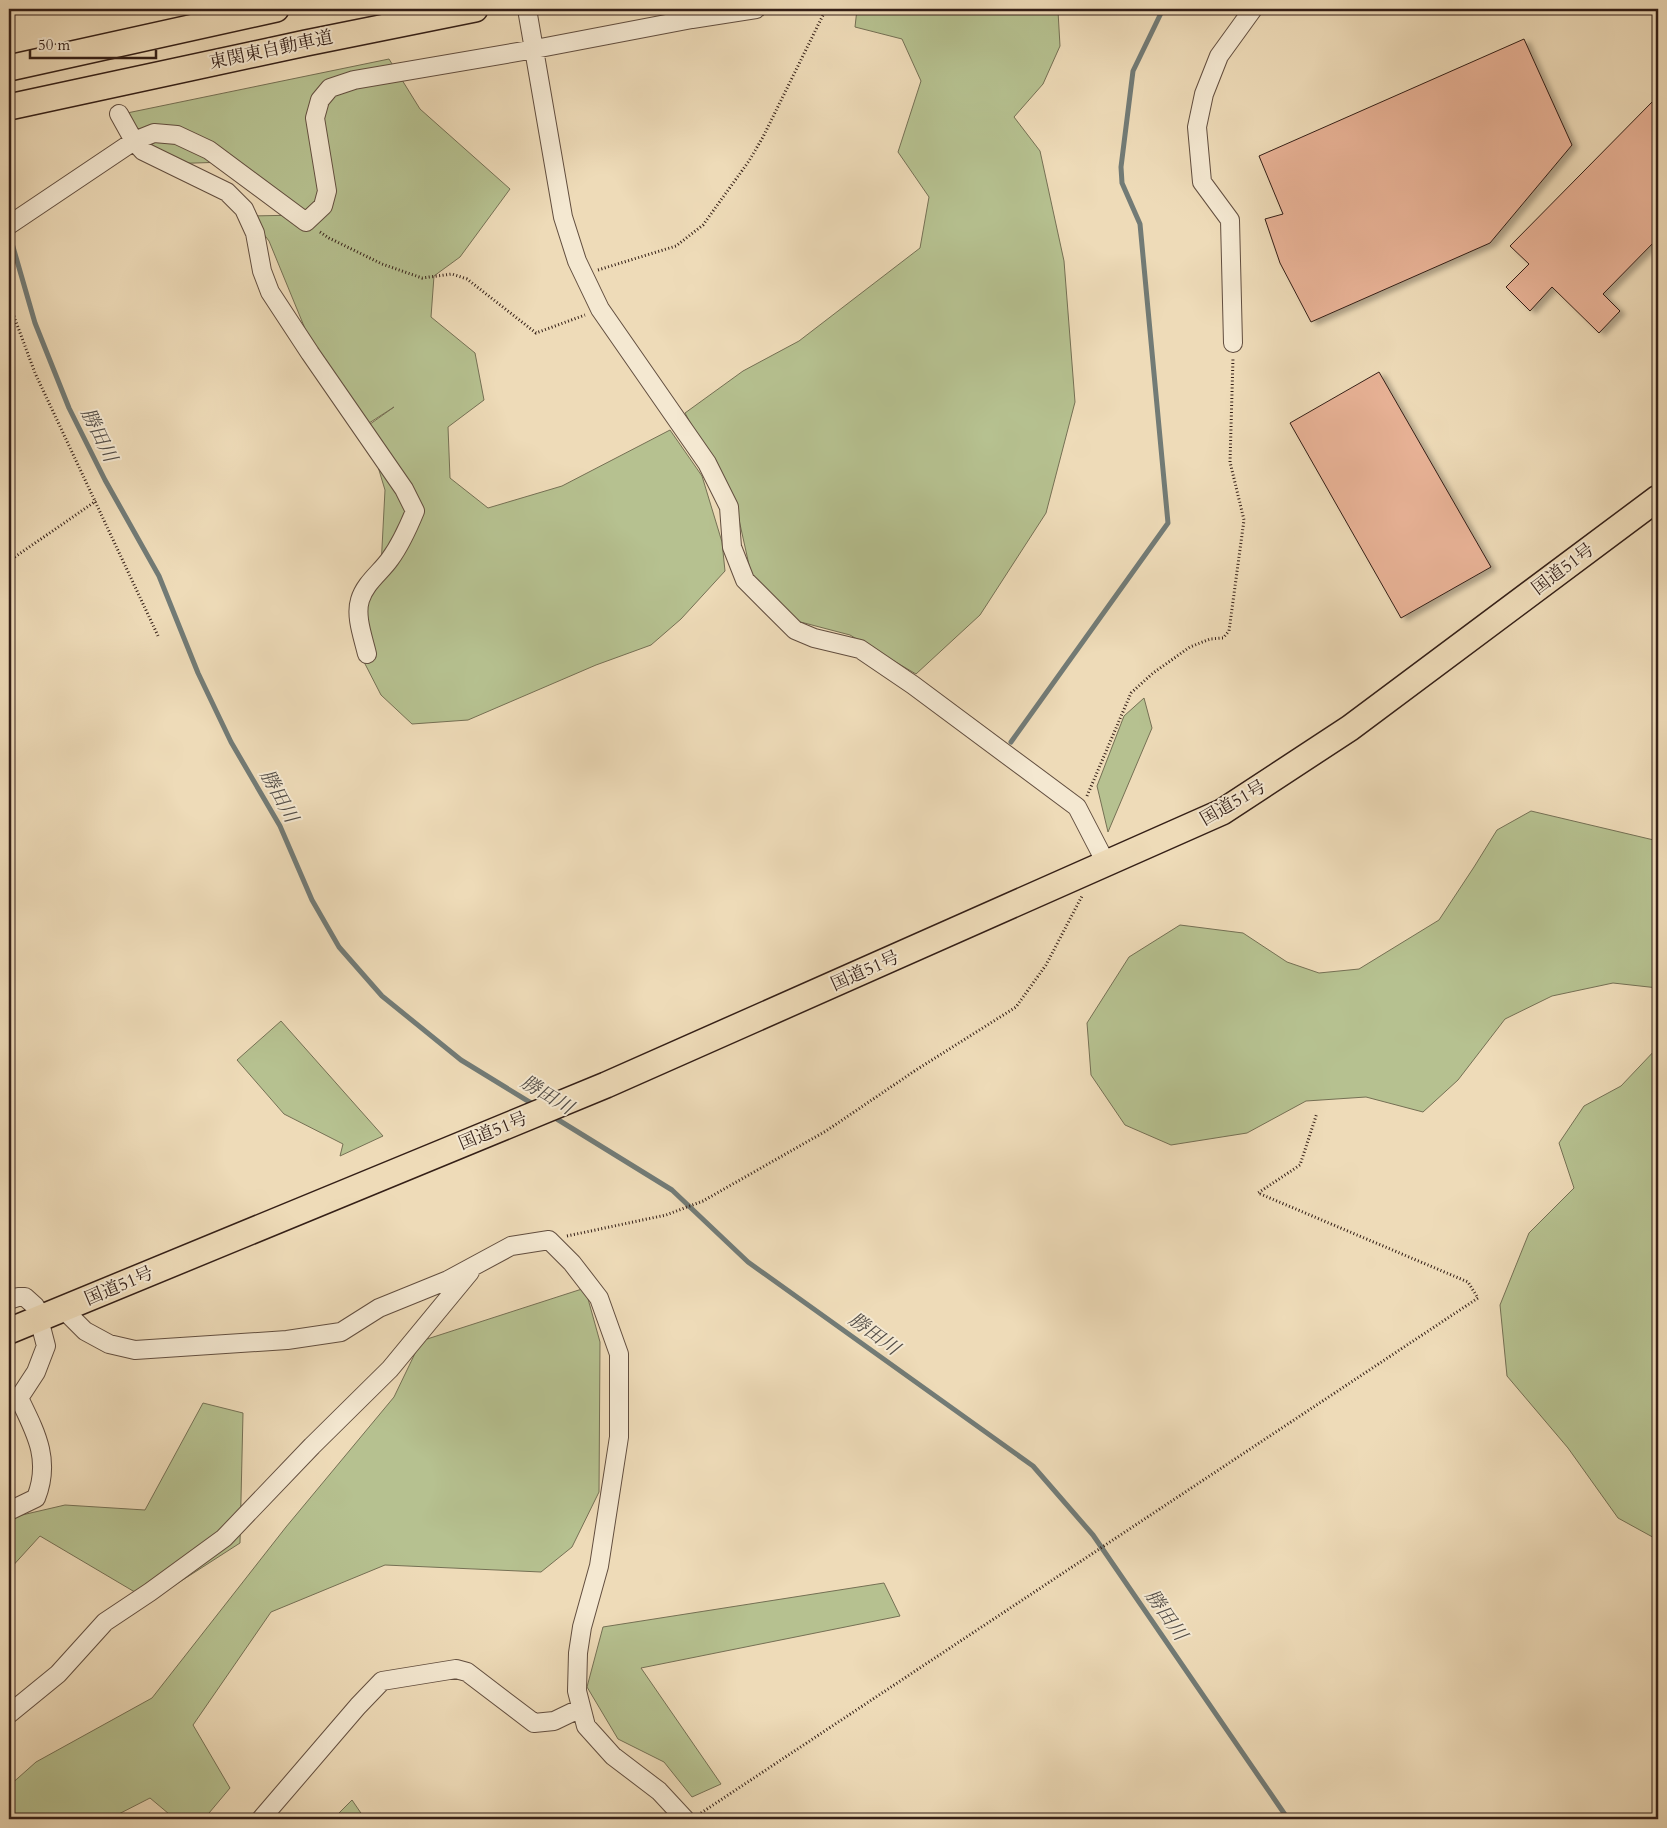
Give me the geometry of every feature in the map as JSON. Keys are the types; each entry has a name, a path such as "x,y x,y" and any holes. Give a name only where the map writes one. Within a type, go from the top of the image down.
{"highway":[{"path":"9,68 276,9"},
{"name":"東関東自動車道","path":"9,107 475,9"},
{"name":"国道51号","path":"9,1331 606,1085 1222,812 1350,728 1658,498"}],"street":[{"path":"526,9 564,216 576,261 600,309 707,464 729,507 732,547 745,580 795,630 814,638 860,649 913,685 1078,807 1101,867"},
{"path":"9,225 134,141 154,133 177,135 209,150 306,222 323,206 327,191 315,118 320,100 330,88 354,80 756,9"},
{"path":"1233,343 1230,220 1202,182 1197,127 1204,94 1219,56 1254,9"},
{"path":"119,114 134,141 143,151 227,192 244,209 254,232 262,272 270,292 404,489 415,510 407,533 390,560 365,588 360,601 359,617 366,654"},
{"path":"9,1300 26,1297 48,1315 109,1344 135,1350 287,1340 341,1332 379,1308 448,1280 512,1246 549,1240 572,1263 598,1298 619,1354 619,1437 599,1566 582,1627 578,1653 577,1691 581,1708 586,1726 613,1756 692,1816"},
{"path":"9,1714 58,1674 105,1622 224,1538 312,1446 390,1369 475,1265"},
{"path":"9,1511 36,1498 42,1484 42,1454 36,1433 19,1398 36,1372 46,1346 48,1315"},
{"path":"261,1819 358,1706 382,1681 456,1669 467,1672 534,1724 554,1721 581,1708"}],"path":[{"path":"583,274 639,259 676,246 703,226 753,153 826,9"},
{"path":"306,222 338,242 382,264 406,273 422,278 452,274 466,279 536,333 600,309"},
{"path":"9,303 35,373 159,638"},
{"path":"1080,812 1131,693 1153,673 1190,647 1210,639 1223,638 1229,631 1244,520 1230,462 1233,343"},
{"path":"9,561 96,501"},
{"path":"549,1240 666,1215 696,1204 826,1131 1016,1006 1046,965 1101,867"},
{"path":"692,1816 1478,1298 1468,1282 1258,1193 1300,1165 1317,1113"},
{"path":"1649,1819 1658,1813"}],"green space":[{"path":"857,9 1057,9 1058,11 1060,46 1043,84 1014,117 1040,151 1064,261 1075,402 1046,513 980,615 916,674 850,635 793,620 751,574 736,506 685,413 743,371 799,341 920,248 929,197 898,152 921,81 902,39 855,27"},
{"path":"389,59 420,109 510,189 460,257 434,276 431,317 475,353 484,400 448,427 450,478 488,508 562,486 670,430 702,476 722,542 725,571 681,619 651,645 596,665 468,720 412,724 381,695 363,660 363,604 381,567 385,490 366,427 394,407 366,425 313,348 269,241 250,216 302,215 227,162 163,164 143,147 127,113"},
{"path":"1144,698 1152,728 1108,832 1097,786 1124,716"},
{"path":"1531,811 1658,841 1658,988 1613,983 1552,996 1505,1019 1458,1080 1423,1112 1366,1097 1306,1101 1247,1133 1171,1145 1125,1125 1091,1075 1087,1023 1129,957 1180,925 1243,933 1287,962 1319,973 1359,969 1439,920 1497,830"},
{"path":"281,1021 383,1136 340,1156 343,1144 284,1114 237,1060"},
{"path":"1658,1047 1658,1540 1618,1518 1568,1448 1507,1376 1500,1305 1529,1233 1574,1188 1559,1143 1584,1106 1621,1086"},
{"path":"585,1288 600,1342 599,1492 572,1547 541,1572 385,1565 271,1612 193,1725 230,1788 204,1819 175,1819 150,1798 109,1819 9,1819 9,1786 36,1762 152,1698 286,1527 394,1397 421,1341"},
{"path":"203,1403 243,1413 240,1543 150,1601 40,1536 9,1570 9,1518 65,1505 145,1510"},
{"path":"884,1583 900,1616 641,1668 721,1784 692,1797 664,1762 618,1739 587,1687 603,1627"},
{"path":"352,1800 365,1819 333,1819"}],"building":[{"path":"1524,39 1572,145 1490,243 1311,322 1280,263 1265,219 1283,214 1259,156"},
{"path":"1654,100 1658,104 1658,238 1603,294 1620,311 1599,333 1552,287 1530,311 1506,287 1529,264 1510,246"},
{"path":"1379,372 1491,567 1401,618 1290,423"}],"waterway":[{"path":"1011,742 1168,523 1140,224 1122,183 1121,167 1133,71 1163,9"},
{"name":"勝田川","path":"9,233 35,323 69,408 105,480 159,576 198,673 231,742 280,826 312,900 339,947 382,996 461,1060 536,1106"},
{"name":"勝田川","path":"552,1116 672,1190 748,1262 1033,1466 1093,1535 1288,1819"}]}
